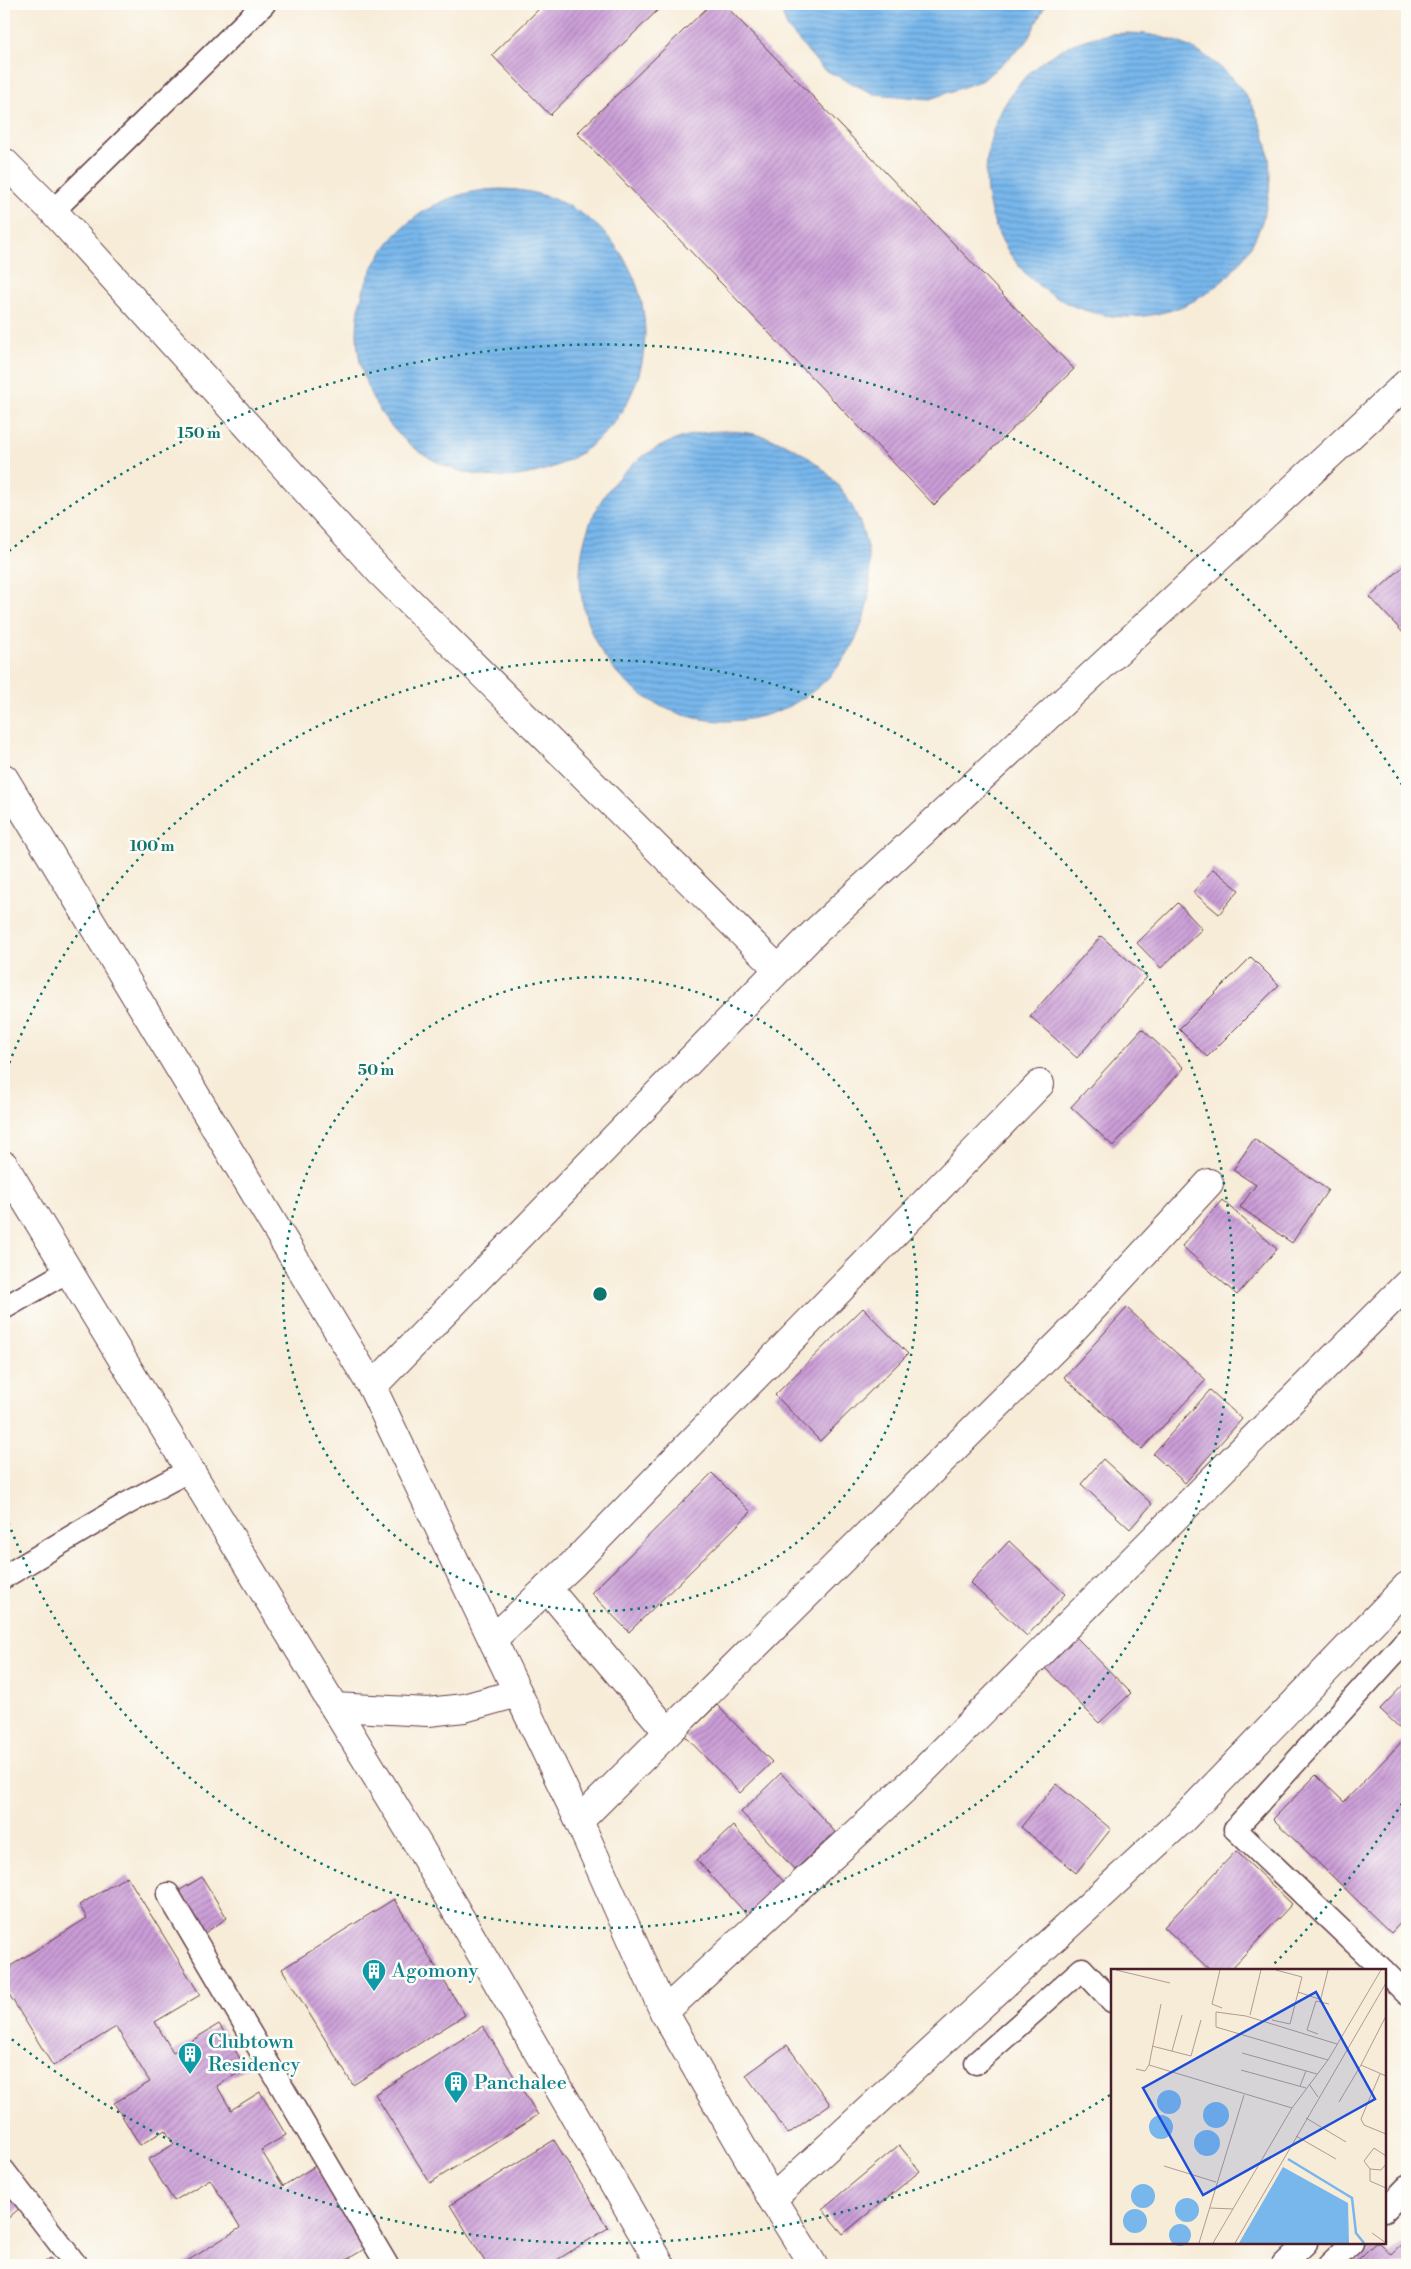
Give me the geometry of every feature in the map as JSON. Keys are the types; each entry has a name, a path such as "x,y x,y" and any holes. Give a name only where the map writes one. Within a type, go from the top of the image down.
{"street":[{"path":"4,162 54,211 380,572 778,970"},
{"path":"372,1387 829,918 1407,383"},
{"path":"4,778 372,1387 579,1821 664,2012 772,2199 813,2265"},
{"path":"492,1639 601,1536 1040,1084"},
{"path":"4,1165 417,1842 662,2265"},
{"path":"579,1821 1067,1336 1209,1182"},
{"path":"664,2012 912,1782 1407,1284"},
{"path":"772,2199 1182,1820 1407,1586"},
{"path":"547,1588 668,1732"},
{"path":"334,1707 428,1712 464,1708 518,1693"}],"lane":[{"path":"54,211 264,4"},
{"path":"5,1307 68,1270"},
{"path":"4,1577 128,1502 190,1470"},
{"path":"1382,1969 1235,1829 1407,1640"},
{"path":"168,1894 387,2265"},
{"path":"976,2063 1082,1969 1111,2000"},
{"path":"1386,1973 1407,1994"},
{"path":"4,2171 76,2265"},
{"path":"1386,2209 1407,2187"},
{"path":"1288,2264 1305,2244"},
{"path":"1329,2265 1351,2244"}],"water":[{"path":"779,4 1046,4 1026,43 983,80 930,99 874,94 823,69 787,27"},
{"path":"1128,33 1169,39 1195,50 1218,65 1238,85 1253,108 1264,134 1270,175 1264,216 1253,242 1238,265 1218,285 1195,300 1169,311 1128,317 1087,311 1061,300 1038,285 1018,265 1003,242 992,216 986,175 992,134 1003,108 1018,85 1038,65 1061,50 1087,39"},
{"path":"501,189 529,192 556,200 581,213 603,231 621,253 634,278 642,305 645,333 642,361 634,388 621,413 603,435 581,453 556,466 529,474 501,477 473,474 446,466 421,453 399,435 381,413 368,388 360,361 357,333 360,305 368,278 381,253 399,231 421,213 446,200 473,192"},
{"path":"739,431 767,437 794,448 828,473 846,495 859,520 868,548 870,576 868,604 859,632 846,657 828,679 806,697 781,710 753,719 711,721 683,715 656,704 622,679 604,657 591,632 582,604 580,562 586,534 597,507 622,473 644,455 669,442 697,433"}],"building":[{"path":"544,4 664,4 550,115 492,55"},
{"path":"711,4 724,4 1074,369 934,505 577,133"},
{"path":"1407,563 1407,637 1370,597"},
{"path":"1213,869 1239,890 1219,914 1193,892"},
{"path":"1178,903 1202,929 1161,968 1137,943"},
{"path":"1101,936 1147,977 1077,1058 1030,1016"},
{"path":"1251,957 1279,985 1207,1057 1179,1029"},
{"path":"1142,1029 1184,1068 1113,1146 1071,1107"},
{"path":"1254,1139 1328,1190 1292,1243 1240,1207 1256,1185 1233,1170"},
{"path":"1222,1200 1277,1249 1237,1295 1182,1246"},
{"path":"863,1308 908,1354 820,1441 775,1395"},
{"path":"1127,1308 1206,1380 1142,1449 1064,1377"},
{"path":"1210,1390 1242,1419 1185,1483 1153,1454"},
{"path":"1103,1459 1152,1504 1130,1529 1081,1484"},
{"path":"712,1473 751,1512 629,1632 591,1593"},
{"path":"1009,1541 1065,1594 1027,1636 970,1583"},
{"path":"1075,1636 1131,1693 1099,1723 1044,1667"},
{"path":"1407,1681 1407,1735 1380,1709"},
{"path":"717,1705 772,1762 740,1793 685,1736"},
{"path":"1407,1736 1407,1856 1404,1859 1407,1862 1407,1916 1391,1933 1273,1819 1316,1775 1344,1802"},
{"path":"781,1773 835,1832 795,1870 741,1812"},
{"path":"1056,1784 1111,1829 1076,1873 1021,1827"},
{"path":"733,1826 786,1884 750,1918 697,1860"},
{"path":"1236,1851 1292,1904 1231,1969 1209,1969 1164,1927"},
{"name":"Clubtown Residency","path":"127,1876 200,1995 155,2022 173,2052 219,2024 246,2068 217,2086 231,2110 260,2092 286,2135 261,2150 283,2186 315,2166 366,2248 338,2265 181,2265 240,2228 210,2179 174,2201 148,2160 174,2144 165,2130 140,2145 114,2103 150,2082 116,2027 53,2066 4,1986 4,1970 87,1918 79,1905"},
{"path":"202,1877 227,1918 190,1943 165,1899"},
{"name":"Agomony","path":"394,1899 465,2015 353,2085 282,1969"},
{"name":"Panchalee","path":"483,2026 538,2115 430,2183 375,2094"},
{"path":"787,2045 830,2104 788,2134 746,2075"},
{"name":"Panchalee","path":"554,2140 608,2228 549,2265 487,2265 450,2205"},
{"path":"899,2145 920,2171 843,2234 822,2209"},
{"path":"4,2184 23,2205 4,2222"},
{"path":"1407,2239 1407,2265 1353,2265 1374,2244 1380,2244 1391,2254"},
{"path":"50,2258 55,2265 41,2265"}],"place":[{"name":"Agomony","path":"374,1992"},
{"name":"Clubtown Residency","path":"190,2075"},
{"name":"Panchalee","path":"456,2104"}]}
